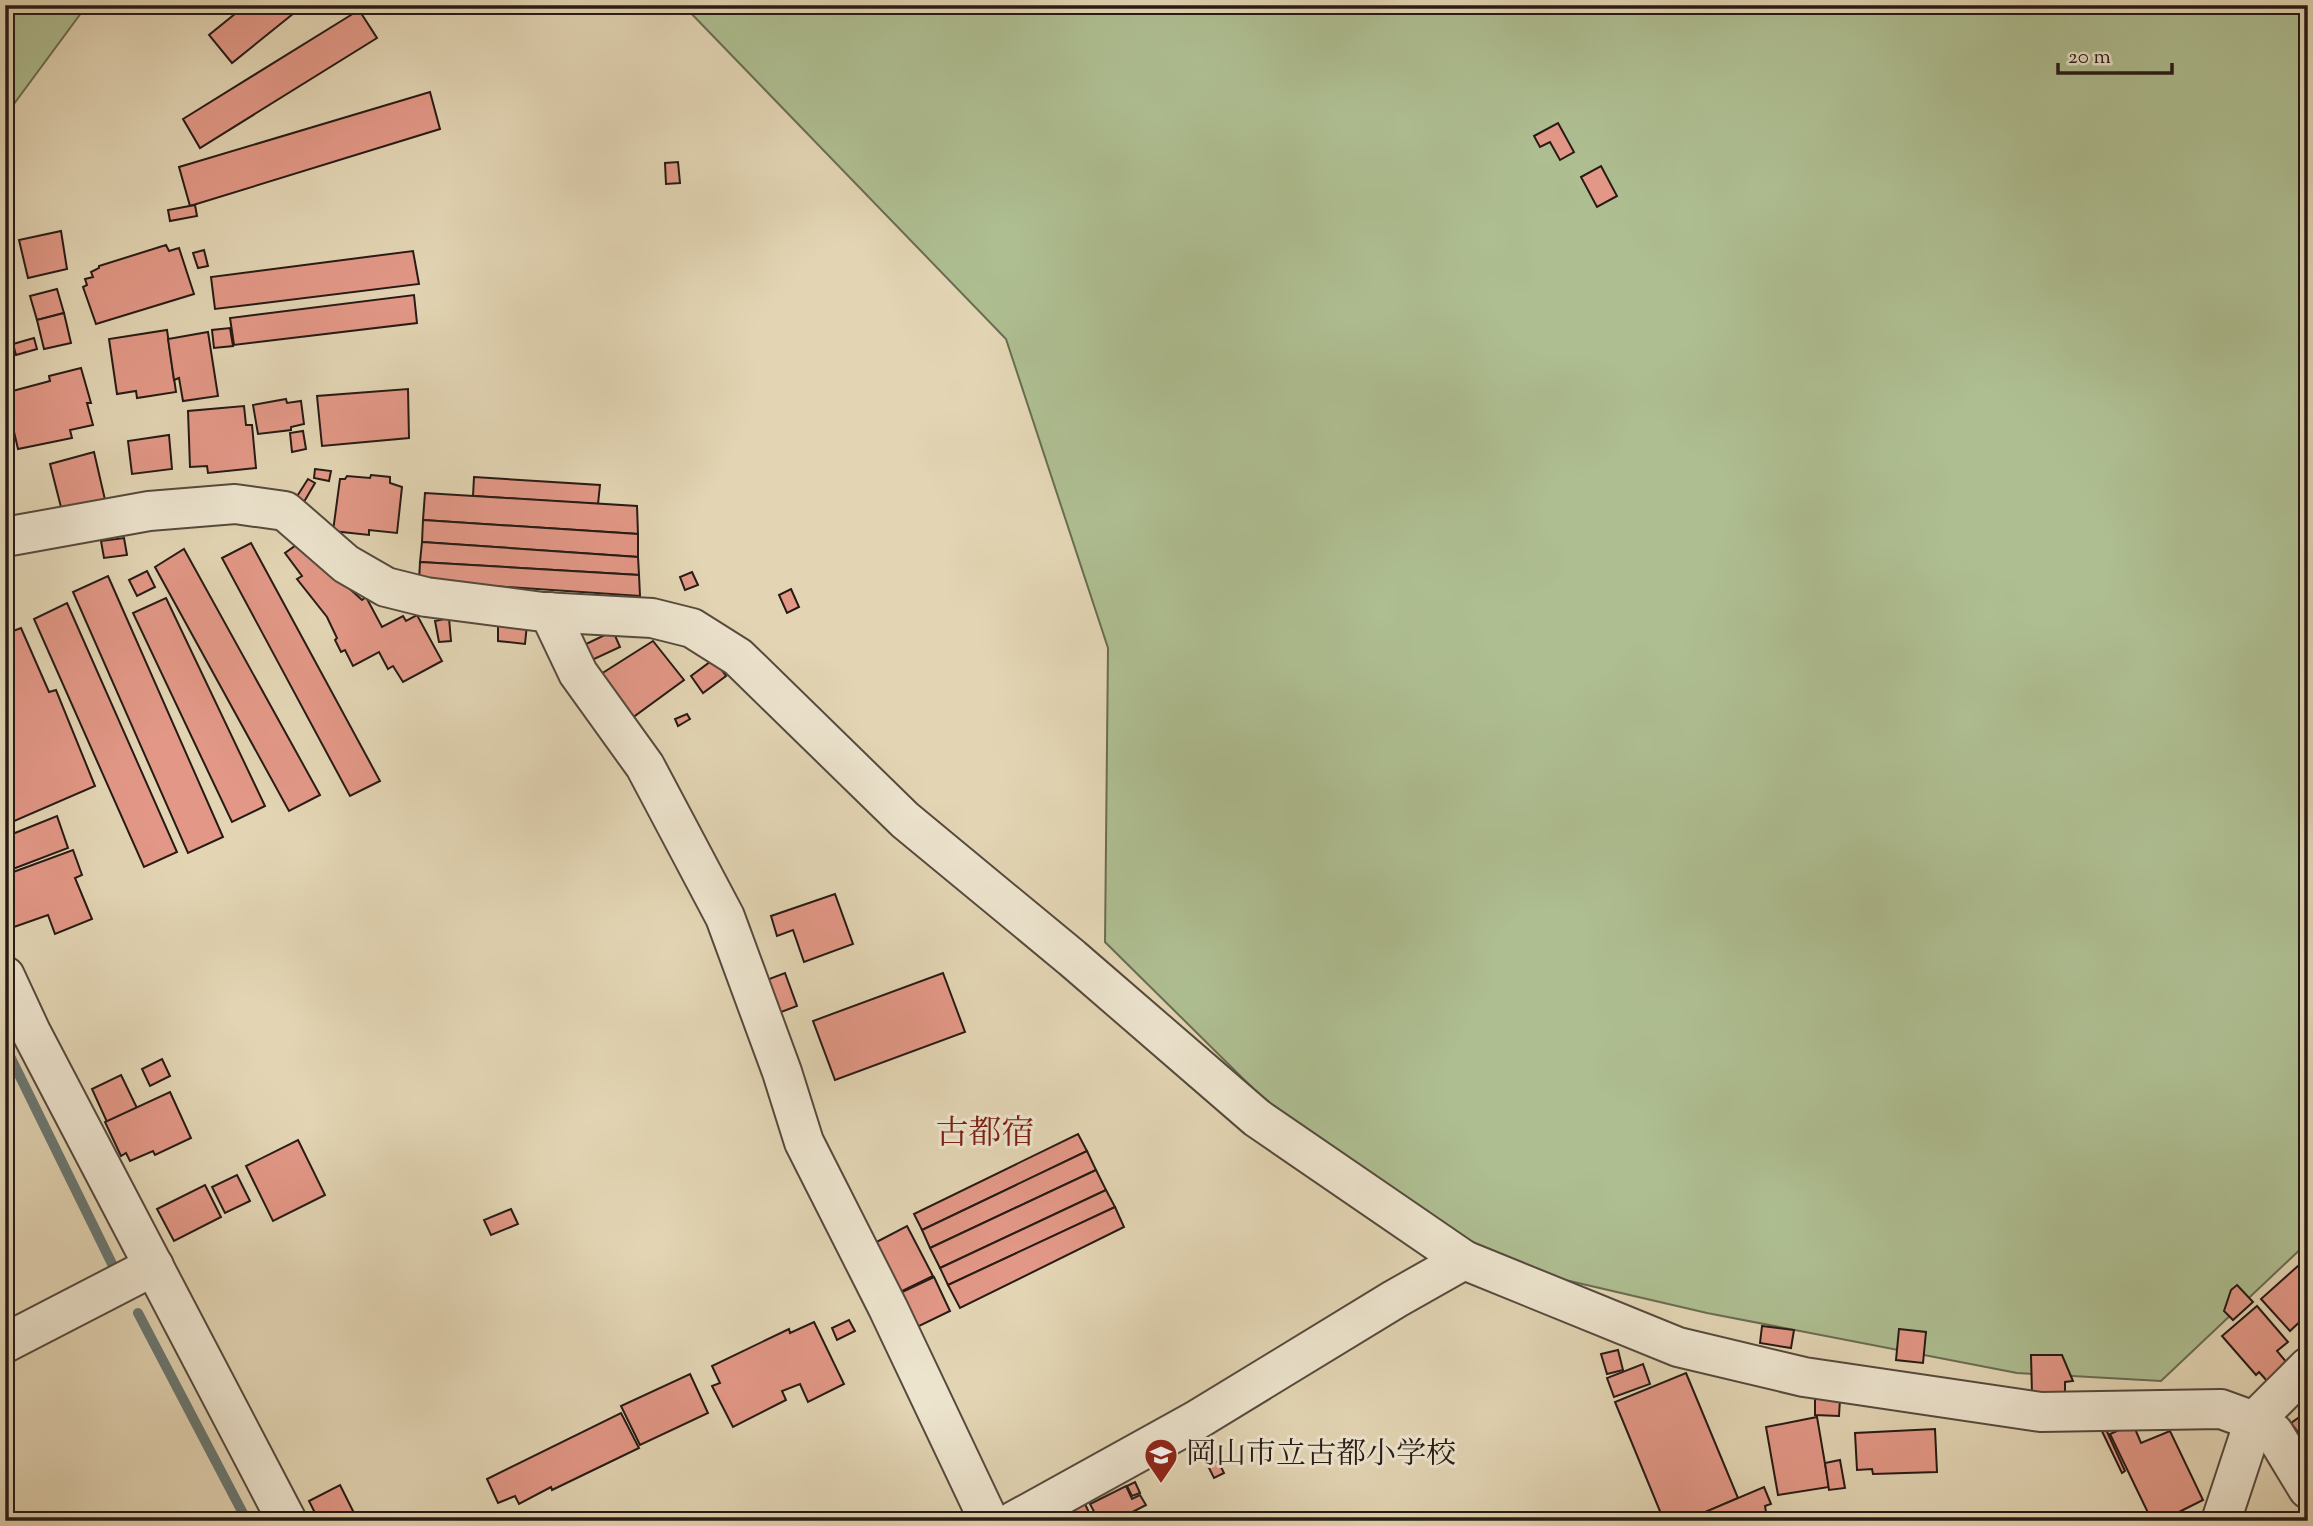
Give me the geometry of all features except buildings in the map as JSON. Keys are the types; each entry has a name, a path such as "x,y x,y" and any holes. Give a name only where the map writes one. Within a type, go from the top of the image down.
{"street":[{"path":"5,537 149,511 234,505 285,511 345,564 386,587 426,597 549,612 652,618 692,628 738,657 905,820 1072,958 1257,1118 1464,1260 1678,1347 1804,1377 2041,1412 2221,1409 2254,1421 2274,1433 2308,1489"},
{"path":"549,612 578,673 645,766 725,917 782,1072 804,1142 888,1308 989,1521"},
{"path":"5,976 31,1032 288,1521"},
{"path":"1014,1521 1195,1421 1464,1260"},
{"path":"5,1343 154,1266"},
{"path":"2221,1521 2254,1421 2308,1367"}],"green space":[{"path":"5,5 87,5 5,116"},
{"path":"683,5 2308,5 2308,1242 2161,1381 2017,1373 1707,1313 1501,1265 1289,1124 1105,942 1108,648 1006,339"}],"waterway":[{"path":"5,1046 116,1272"},
{"path":"138,1313 247,1521"}],"place":[{"name":"岡山市立古都小学校","path":"1161,1485"}],"district":[{"name":"古都宿","path":"985,1135"}]}
